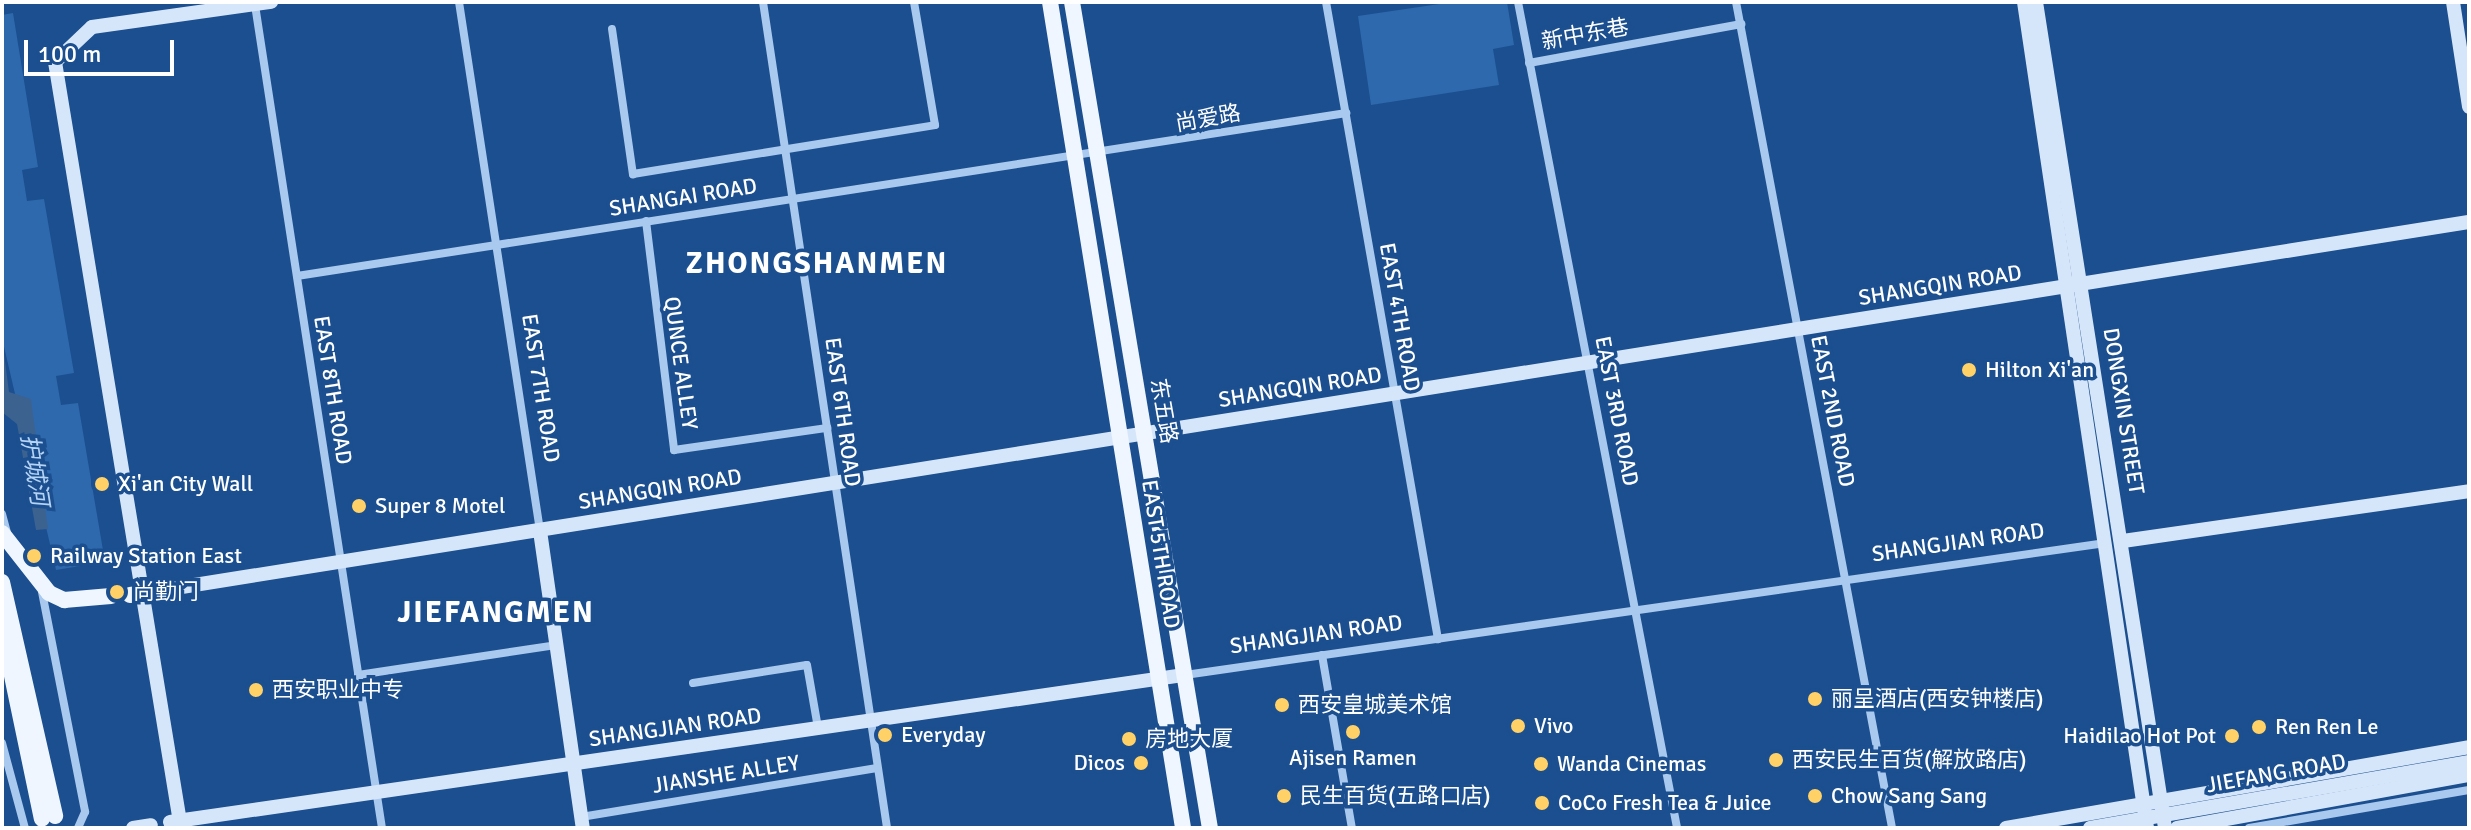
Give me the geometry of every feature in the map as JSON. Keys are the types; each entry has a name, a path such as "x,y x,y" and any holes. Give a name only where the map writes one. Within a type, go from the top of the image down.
{"main road":[{"name":"EAST 5TH ROAD","path":"1050,2 1183,828"},
{"name":"东五路","path":"1072,2 1210,828"},
{"path":"2,533 39,587 64,600 111,596"},
{"path":"2,582 49,818 2,628"}],"street":[{"path":"177,824 134,594 57,97 55,62 64,49 92,27 271,2"},
{"name":"EAST 7TH ROAD","path":"459,2 582,822"},
{"name":"EAST 6TH ROAD","path":"763,2 887,828"},
{"path":"612,29 633,174 935,125 914,2"},
{"name":"EAST 4TH ROAD","path":"1326,2 1438,639"},
{"name":"EAST 3RD ROAD","path":"1518,2 1590,363 1677,828"},
{"name":"EAST 2ND ROAD","path":"1736,2 1892,828"},
{"name":"DONGXIN STREET","path":"2024,2 2123,541 2163,815"},
{"name":"DONGXIN STREET","path":"2036,2 2146,816"},
{"path":"2457,3 2469,107"},
{"name":"EAST 8TH ROAD","path":"255,5 382,828"},
{"name":"新中东巷","path":"1529,63 1741,24"},
{"name":"尚爱路","path":"1075,158 1346,113"},
{"name":"SHANGAI ROAD","path":"297,276 793,198 1075,158"},
{"name":"QUNCE ALLEY","path":"646,221 674,450 827,428"},
{"name":"SHANGQIN ROAD","path":"134,594 2469,222"},
{"name":"SHANGJIAN ROAD","path":"177,824 574,763 2469,491"},
{"path":"2,514 11,549"},
{"path":"39,587 85,812 78,828"},
{"path":"358,675 556,645"},
{"path":"1322,655 1352,828"},
{"path":"693,683 807,665 818,728"},
{"path":"2,743 25,828"},
{"path":"2163,815 2469,747"},
{"name":"JIEFANG ROAD","path":"2090,828 2469,762"},
{"name":"JIANSHE ALLEY","path":"582,822 877,768"},
{"name":"JIEFANG ROAD","path":"2177,828 2469,775"},
{"path":"2249,828 2469,790"},
{"path":"2006,828 2146,816"},
{"path":"133,828 151,825"}],"shaded area":[{"path":"1453,2 1507,2 1514,45 1493,49 1499,85 1371,105 1358,16"},
{"path":"13,13 38,167 22,170 27,201 44,199 74,373 56,376 61,405 78,403 105,562 56,570 2,338 2,15"}],"water":[{"name":"护城河","path":"2,338 9,392 31,399 48,529 36,530 17,424 2,412"}],"place":[{"name":"Hilton Xi'an","path":"1969,370"},
{"name":"Xi'an City Wall","path":"102,484"},
{"name":"Super 8 Motel","path":"359,506"},
{"name":"Railway Station East","path":"34,556"},
{"name":"尚勤门","path":"117,592"},
{"name":"西安职业中专","path":"256,690"},
{"name":"丽呈酒店(西安钟楼店)","path":"1815,699"},
{"name":"西安皇城美术馆","path":"1282,705"},
{"name":"Vivo","path":"1518,726"},
{"name":"Ren Ren Le","path":"2259,727"},
{"name":"Ajisen Ramen","path":"1353,732"},
{"name":"Everyday","path":"885,735"},
{"name":"Haidilao Hot Pot","path":"2232,736"},
{"name":"房地大厦","path":"1129,739"},
{"name":"西安民生百货(解放路店)","path":"1776,760"},
{"name":"Dicos","path":"1141,763"},
{"name":"Wanda Cinemas","path":"1541,764"},
{"name":"民生百货(五路口店)","path":"1284,796"},
{"name":"Chow Sang Sang","path":"1815,796"},
{"name":"CoCo Fresh Tea & Juice","path":"1542,803"}],"district":[{"name":"ZHONGSHANMEN","path":"817,264"},
{"name":"JIEFANGMEN","path":"496,613"}]}
